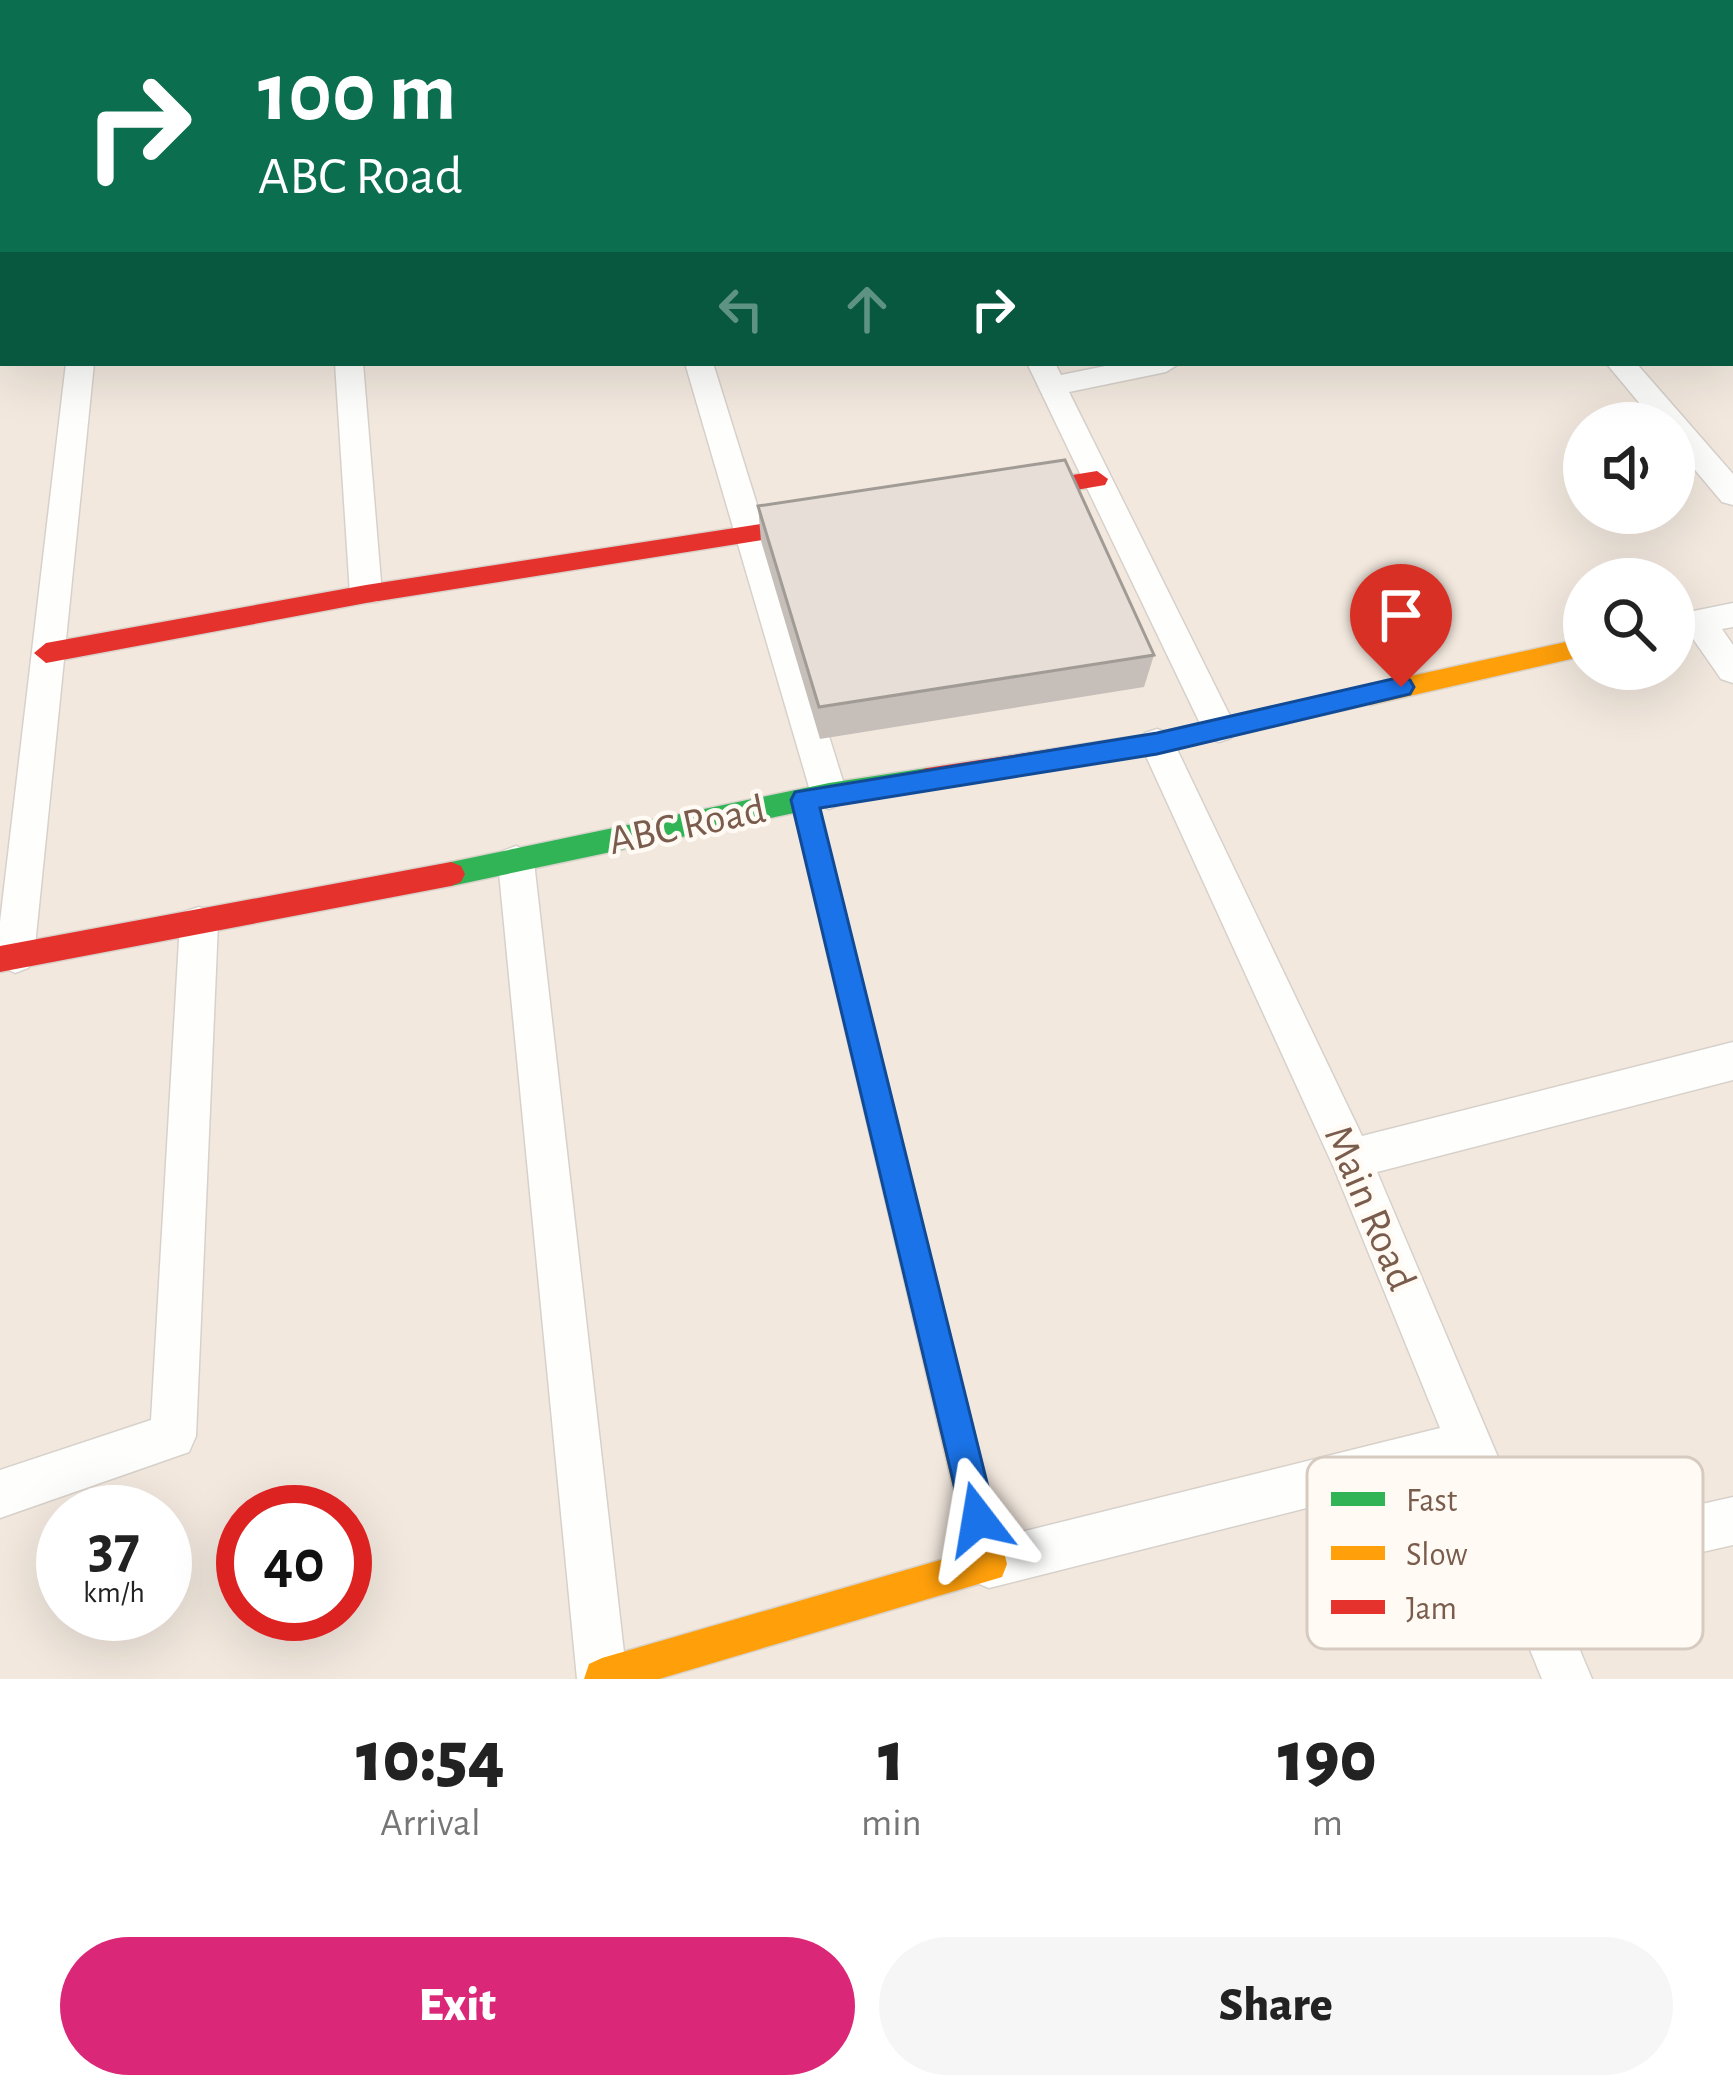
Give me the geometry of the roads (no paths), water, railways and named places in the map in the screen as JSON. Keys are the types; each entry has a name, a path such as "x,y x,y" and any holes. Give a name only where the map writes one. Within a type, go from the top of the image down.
{"street":[{"path":"8,958 80,366"},
{"path":"349,366 366,594"},
{"path":"699,366 749,534 817,797 988,1564"},
{"path":"1134,366 1047,374 1219,728"},
{"path":"1623,366 1654,402"},
{"path":"1695,450 1733,494"},
{"path":"981,497 1097,479"},
{"path":"46,653 366,594 865,516"},
{"path":"1695,622 1733,615"},
{"path":"1695,633 1733,670"},
{"name":"ABC Road","path":"8,958 517,862 817,797 1157,743 1563,652"},
{"name":"Main Road","path":"1157,743 1351,1159 1474,1457"},
{"path":"517,862 602,1678 988,1564 1307,1484"},
{"path":"0,1494 173,1436 200,923"},
{"path":"1351,1159 1733,1061"},
{"path":"1417,1457 1469,1444"},
{"path":"1703,1528 1733,1521"},
{"name":"Main Road","path":"1555,1649 1568,1679"}]}
